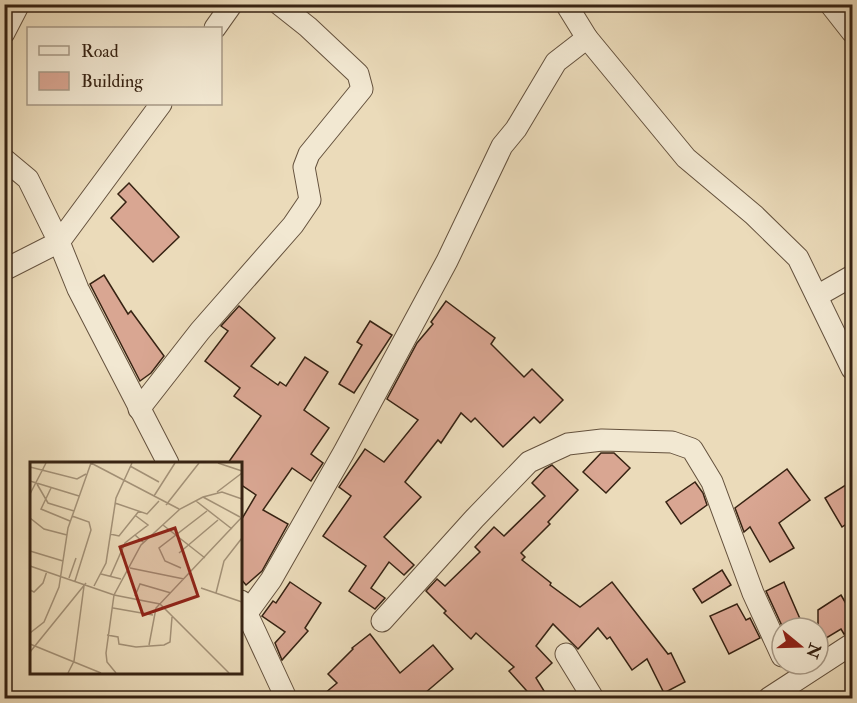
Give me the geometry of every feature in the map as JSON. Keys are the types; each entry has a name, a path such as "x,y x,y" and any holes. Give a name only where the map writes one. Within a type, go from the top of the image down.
{"street":[{"path":"4,33 19,4"},
{"path":"216,27 232,4"},
{"path":"139,409 200,331 293,225 305,208 310,200 304,167 309,153 362,89 358,74 308,27 279,4"},
{"path":"566,4 587,38 686,158 754,214 798,258 852,369"},
{"path":"830,4 852,32"},
{"path":"286,699 244,606 271,580 350,442 447,261 502,146 516,129 556,62 587,38"},
{"path":"4,270 59,242 160,105"},
{"path":"4,159 28,179 59,242 78,289 167,462"},
{"path":"817,296 852,276"},
{"path":"381,621 466,527 529,462 568,444 602,440 672,442 692,449 712,482 753,593 770,630"},
{"path":"769,699 852,644"},
{"path":"566,654 593,699"}],"building":[{"path":"129,183 179,237 153,262 111,218 126,202 118,194"},
{"path":"104,275 128,314 131,311 164,356 151,373 140,381 90,284"},
{"path":"446,301 495,338 491,344 524,377 532,369 563,400 540,423 534,417 503,447 475,418 471,422 461,413 441,443 438,440 405,482 421,497 384,537 414,565 404,575 389,562 371,588 385,598 375,609 349,591 366,566 323,536 351,496 339,487 365,449 384,462 418,420 387,399 417,343 433,324 431,322"},
{"path":"239,306 275,338 251,366 278,385 280,382 286,386 305,357 328,372 304,410 329,428 311,454 323,463 311,481 292,468 263,510 288,524 262,571 246,585 242,580 242,519 256,495 242,485 242,462 229,462 261,416 234,396 240,388 205,361 228,331 221,326"},
{"path":"370,321 392,335 354,393 339,384 362,345 357,342"},
{"path":"601,453 614,453 630,468 606,493 583,472"},
{"path":"552,465 578,490 548,522 550,524 521,553 525,557 522,560 580,607 612,582 668,654 671,653 685,682 664,693 647,659 632,670 610,637 607,639 598,628 578,649 553,624 536,646 552,663 536,678 549,699 534,699 509,671 514,667 476,633 471,639 444,613 446,611 426,591 437,579 445,586 480,552 475,547 494,527 504,536 545,496 532,483"},
{"path":"787,469 810,500 779,523 794,548 770,562 750,527 744,532 735,508"},
{"path":"852,481 852,520 842,527 825,498"},
{"path":"695,482 703,493 707,505 681,524 666,502"},
{"path":"722,570 731,585 702,603 693,589"},
{"path":"290,582 321,603 305,628 308,631 282,660 275,643 285,632 262,616 273,601 276,603"},
{"path":"784,582 799,616 777,616 766,591"},
{"path":"841,595 852,614 852,631 844,634 841,629 830,636 830,616 818,616 818,610"},
{"path":"737,604 746,620 750,618 760,638 729,654 710,616"},
{"path":"370,634 400,673 433,645 453,669 418,699 318,699 337,683 328,674 352,648"}]}
